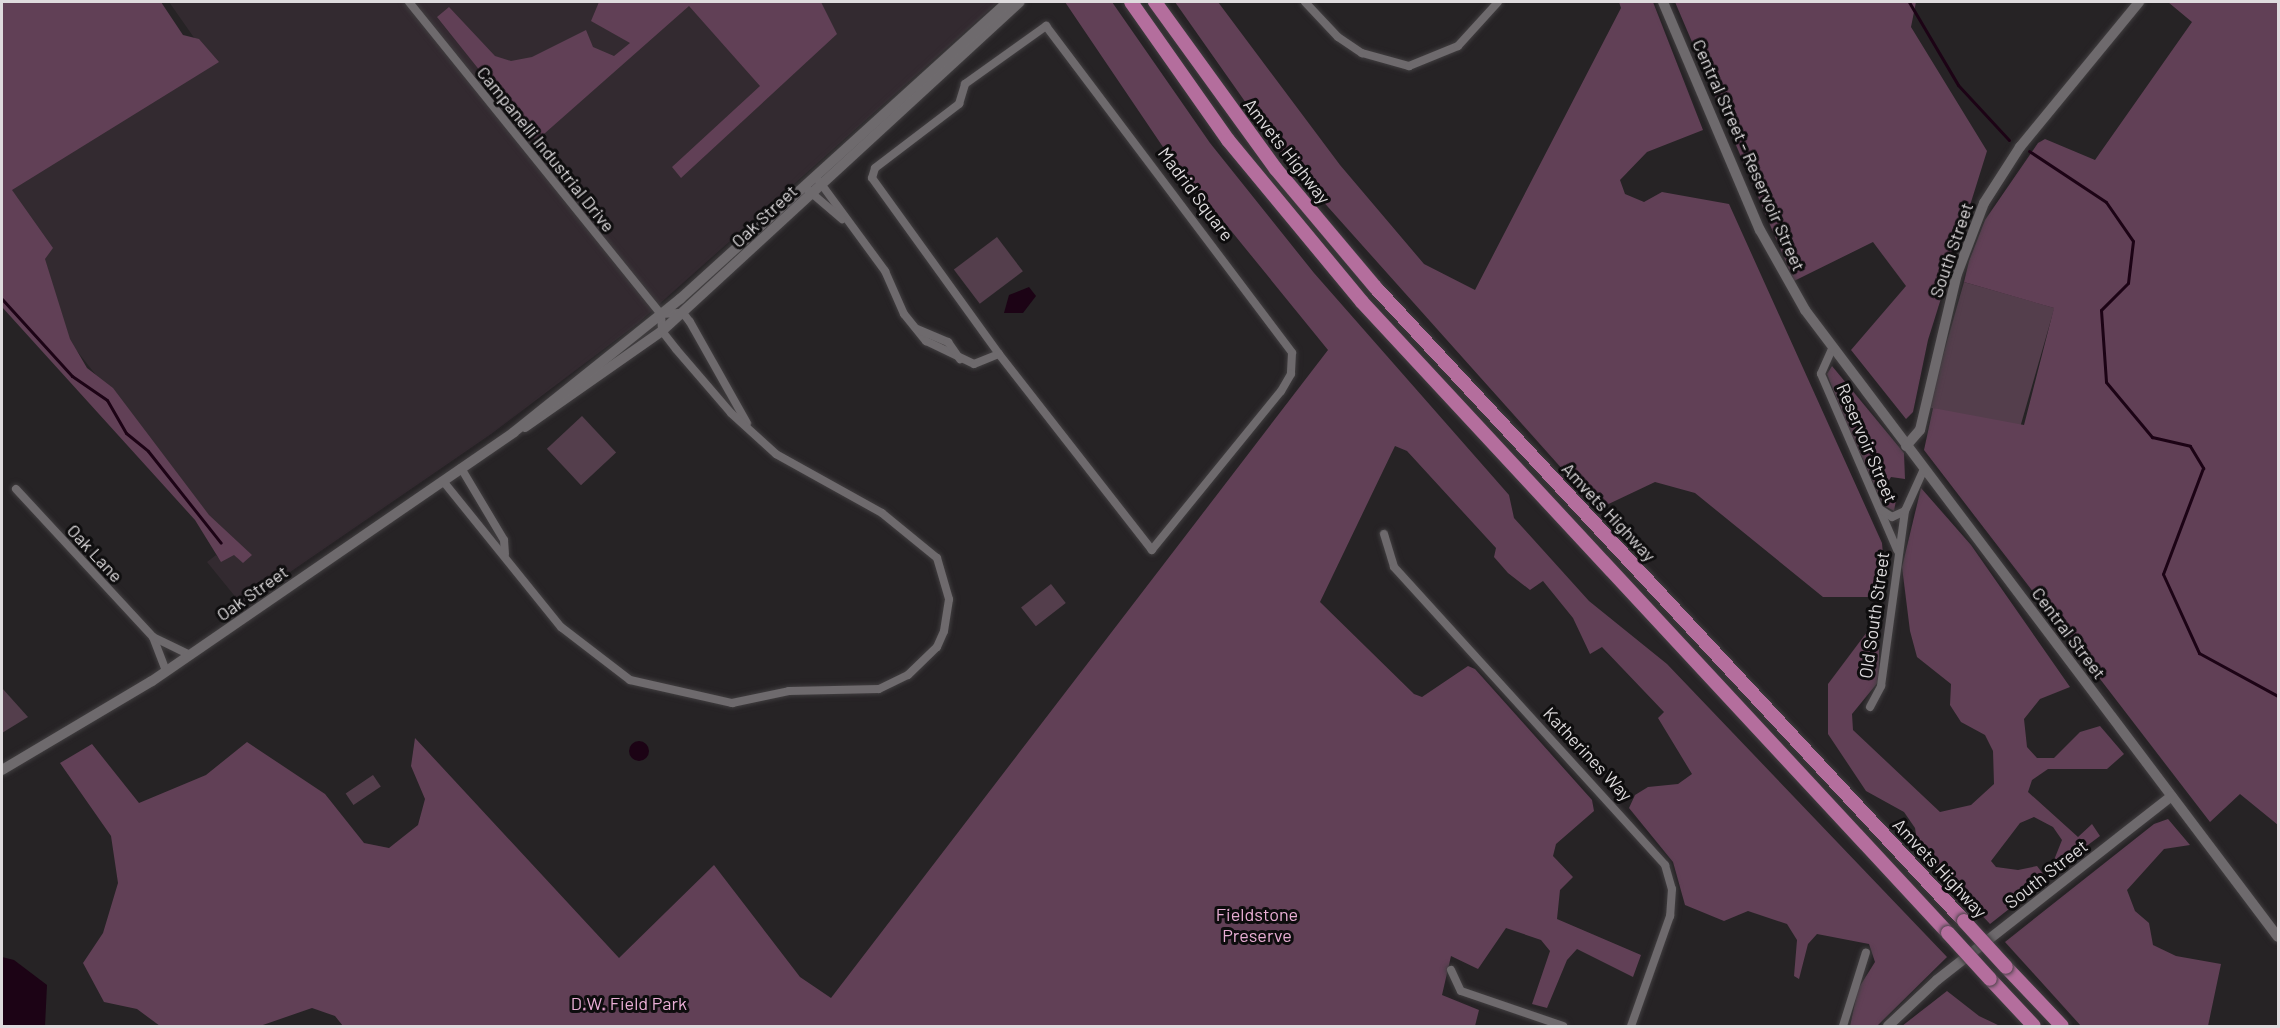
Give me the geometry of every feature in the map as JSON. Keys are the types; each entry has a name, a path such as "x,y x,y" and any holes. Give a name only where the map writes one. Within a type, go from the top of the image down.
{"highway":[{"path":"1131,2 1235,148 1362,302 2034,1026"},
{"name":"Amvets Highway","path":"1155,2 1244,127 1343,251 2062,1026"}],"street":[{"name":"Campanelli Industrial Drive","path":"409,2 661,314"},
{"name":"Oak Street","path":"819,181 1007,2"},
{"name":"Oak Street","path":"2,770 190,656 514,432 661,314 819,181 1020,2"},
{"path":"1305,2 1338,37 1362,52 1409,66 1458,46 1498,2"},
{"name":"Central Street - Reservoir Street","path":"1663,2 1760,230 1832,349"},
{"name":"South Street","path":"1906,446 1920,430 1955,280 1984,203 2020,147 2139,2"},
{"name":"Madrid Square","path":"1046,26 1288,341 1293,364 1281,391 1152,550 999,354 872,173 959,104 964,84 1046,26"},
{"path":"819,181 843,220 885,271 904,314 917,329 941,352 960,359 981,364 999,354"},
{"name":"Oak Street","path":"514,432 564,405 662,332 808,190"},
{"path":"808,190 843,220"},
{"path":"443,481 491,546 505,554 571,637 610,669 644,685 732,703 789,691 860,691 896,683 923,663 944,631 949,598 937,558 882,513 786,462 749,427 662,332 661,314 683,313 749,427"},
{"path":"917,329 948,342 960,359"},
{"name":"Central Street","path":"1832,349 2278,937"},
{"name":"Reservoir Street","path":"1832,349 1821,374 1898,551"},
{"path":"461,468 504,540 505,554"},
{"path":"1879,508 1892,517 1905,511 1924,469"},
{"name":"Oak Lane","path":"16,489 153,637 190,656"},
{"name":"Old South Street","path":"1870,707 1881,686 1905,511"},
{"name":"Katherines Way","path":"1384,534 1394,567 1665,865 1672,889 1670,916 1631,1026"},
{"name":"Oak Lane","path":"153,637 166,671"},
{"name":"South Street","path":"1888,1026 1937,980 2172,796"},
{"path":"1844,1026 1866,952"},
{"path":"1451,970 1461,991 1563,1026"}],"shaded area":[{"path":"169,2 998,2 637,324 491,434 242,605 207,562 216,555 222,562 207,516 62,332 7,191 209,59"},
{"path":"997,237 1023,271 980,304 954,269"},
{"path":"1964,282 2054,308 2019,433 1928,407"},
{"path":"1029,287 1036,296 1023,313 1004,313 1009,295"},
{"path":"582,416 616,453 581,485 547,449"},
{"path":"1051,584 1066,603 1036,626 1021,607"},
{"path":"2,688 28,717 2,733"},
{"path":"639,741 646,744 649,751 646,758 639,761 632,758 629,751 632,744"},
{"path":"373,775 381,787 353,805 346,793"},
{"path":"2,957 14,960 47,985 45,1026 2,1026"}],"green space":[{"path":"3,2 161,2 183,35 199,39 219,62 12,190 53,248 45,259 70,339 87,368 113,388 209,515 252,555 243,563 234,555 221,562 195,520 2,307"},
{"path":"599,2 821,2 837,34 681,178 672,167 760,86 689,6 536,141 437,17 449,7 495,56 511,61 532,57 586,30 593,47 614,56 630,43 591,21"},
{"path":"1065,2 1112,2 1210,143 1314,273 1509,495 1514,518 1589,601 1667,664 1947,957 1877,1026 1850,1026 1858,989 1875,962 1869,944 1817,934 1808,944 1799,979 1794,976 1797,940 1787,924 1748,911 1724,921 1685,905 1673,862 1629,808 1635,795 1648,787 1678,784 1692,774 1658,718 1664,712 1602,647 1590,654 1573,618 1543,581 1530,590 1508,573 1494,557 1496,548 1407,451 1395,446 1320,602 1414,694 1422,697 1468,666 1475,669 1592,800 1594,811 1556,844 1553,856 1573,877 1560,890 1557,919 1641,955 1633,977 1577,949 1567,960 1547,1008 1532,1004 1550,951 1541,940 1506,928 1478,969 1451,956 1442,995 1479,1010 1475,1026 343,1026 335,1016 312,1008 260,1026 160,1026 137,1009 104,1002 83,963 103,933 118,883 111,836 60,763 92,744 139,803 206,775 247,742 325,794 364,843 389,848 418,825 425,799 411,766 415,738 619,958 714,865 800,977 831,998 1328,350 1163,147"},
{"path":"1175,2 1218,2 1340,165 1424,264 1475,290 1621,8 1619,2 1653,2 1703,130 1647,152 1620,180 1625,194 1644,202 1662,192 1729,204 1882,543 1884,567 1869,597 1823,597 1695,493 1655,482 1598,509 1286,160"},
{"path":"1675,2 1916,2 1911,27 1987,151 1928,340 1913,412 1906,419 1851,350 1906,286 1873,242 1794,281"},
{"path":"2168,2 2278,2 2278,825 2240,794 2210,822 1924,450 1933,408 2024,425 2054,308 1964,282 1969,261 1985,220 2038,143 2045,139 2095,160 2192,22"},
{"path":"1832,366 1904,453 1905,479 1891,477 1888,482 1889,492 1897,495 1894,511 1883,505 1843,415 1827,374"},
{"path":"1921,488 1971,545 2070,687 2040,699 2024,719 2027,747 2037,758 2054,758 2080,732 2100,726 2124,754 2107,769 2048,769 2032,780 2028,792 2078,837 2092,824 2100,836 2060,866 2054,860 2062,840 2053,827 2034,817 2020,823 1991,861 1996,867 2018,870 2037,866 2047,879 1990,924 1918,847 1915,828 1904,812 1866,791 1828,734 1828,684 1879,616 1879,681 1852,714 1853,730 1940,812 1971,805 1994,784 1993,751 1985,735 1961,722 1950,705 1951,684 1917,657 1910,631 1902,567"},
{"path":"2168,819 2190,845 2164,849 2127,890 2135,911 2149,923 2153,945 2176,956 2221,964 2208,1026 2081,1026 2005,942 2154,824"},
{"path":"1947,991 1979,1016 2000,1026 1902,1026"}],"waterway":[{"path":"1909,2 1958,85 2009,140"},
{"path":"2029,151 2106,202 2133,241 2128,283 2101,310 2106,382 2152,437 2190,446 2203,468 2163,574 2199,653 2278,696"},
{"path":"2,299 72,376 107,400 126,433 148,451 221,543"}],"park label":[{"name":"Fieldstone Preserve","path":"1257,925"},
{"name":"D.W. Field Park","path":"629,1003"}]}
